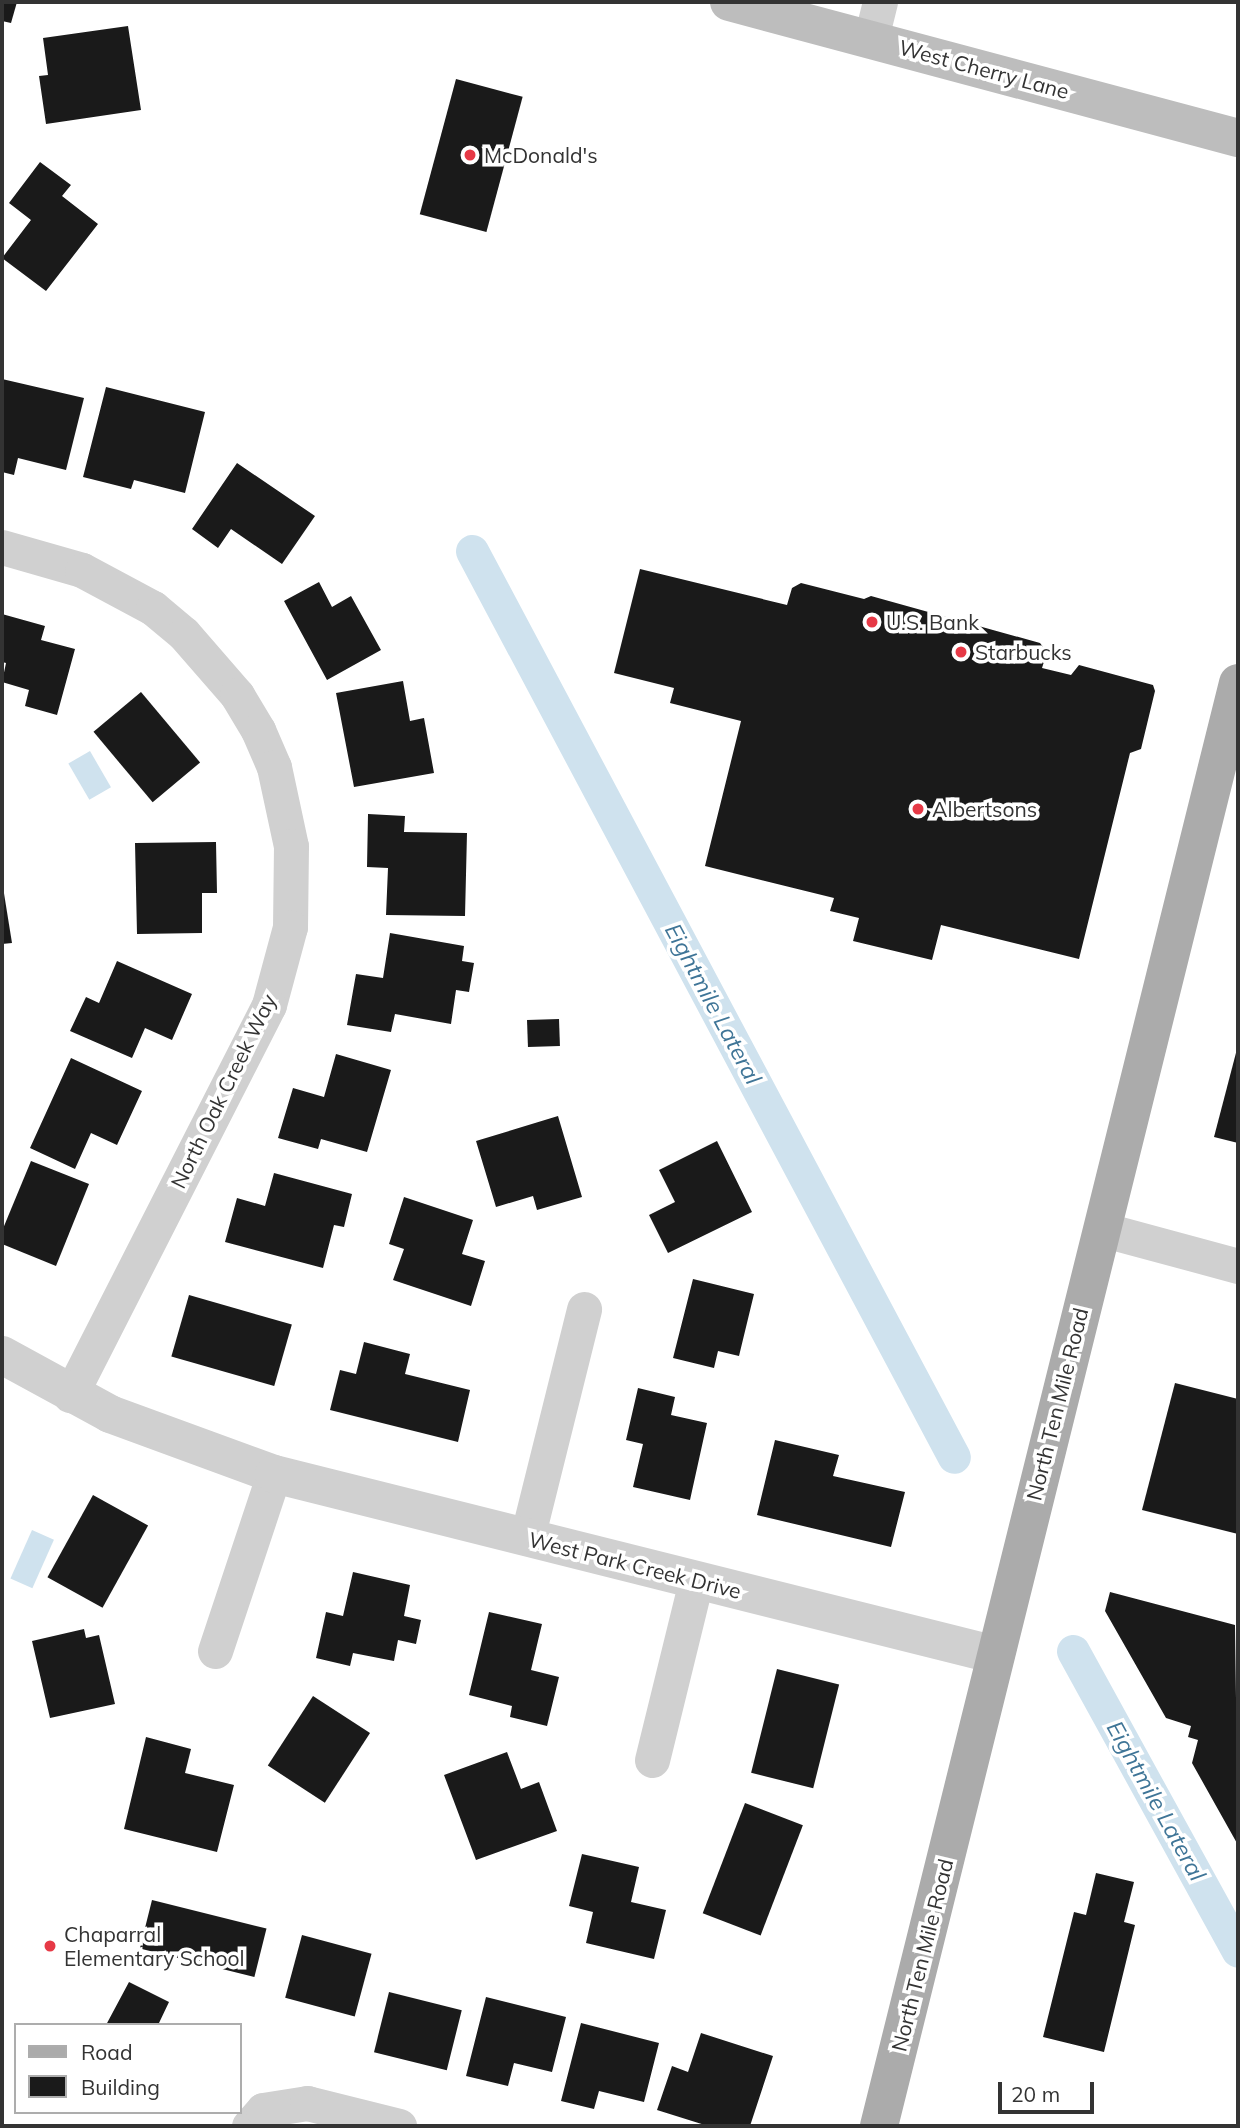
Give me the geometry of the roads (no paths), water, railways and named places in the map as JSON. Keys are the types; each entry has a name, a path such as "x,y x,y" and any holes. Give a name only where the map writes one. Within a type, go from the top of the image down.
{"main road":[{"name":"West Cherry Lane","path":"729,2 1238,138"},
{"name":"North Ten Mile Road","path":"879,2126 1238,682"}],"street":[{"path":"871,38 880,2"},
{"name":"North Oak Creek Way","path":"2,547 82,570 163,617 213,663 237,695 274,767 292,846 290,927 282,967 269,1005 70,1395"},
{"path":"1101,1229 1238,1266"},
{"path":"527,1538 584,1309"},
{"name":"West Park Creek Drive","path":"2,1355 70,1395 180,1443 274,1474 996,1655"},
{"path":"215,1651 274,1474"},
{"path":"652,1760 696,1581"},
{"path":"256,2118 307,2103 399,2126"}],"water":[{"path":"90,751 111,787 89,800 68,764"},
{"path":"32,1530 54,1540 32,1588 10,1578"}],"waterway":[{"name":"Eightmile Lateral","path":"472,551 954,1457"},
{"name":"Eightmile Lateral","path":"1073,1651 1238,1951"}],"place":[{"name":"McDonald's","path":"470,155"},
{"name":"U.S. Bank","path":"872,622"},
{"name":"Starbucks","path":"961,652"},
{"name":"Albertsons","path":"918,809"},
{"name":"Chaparral Elementary School","path":"50,1946"}]}
